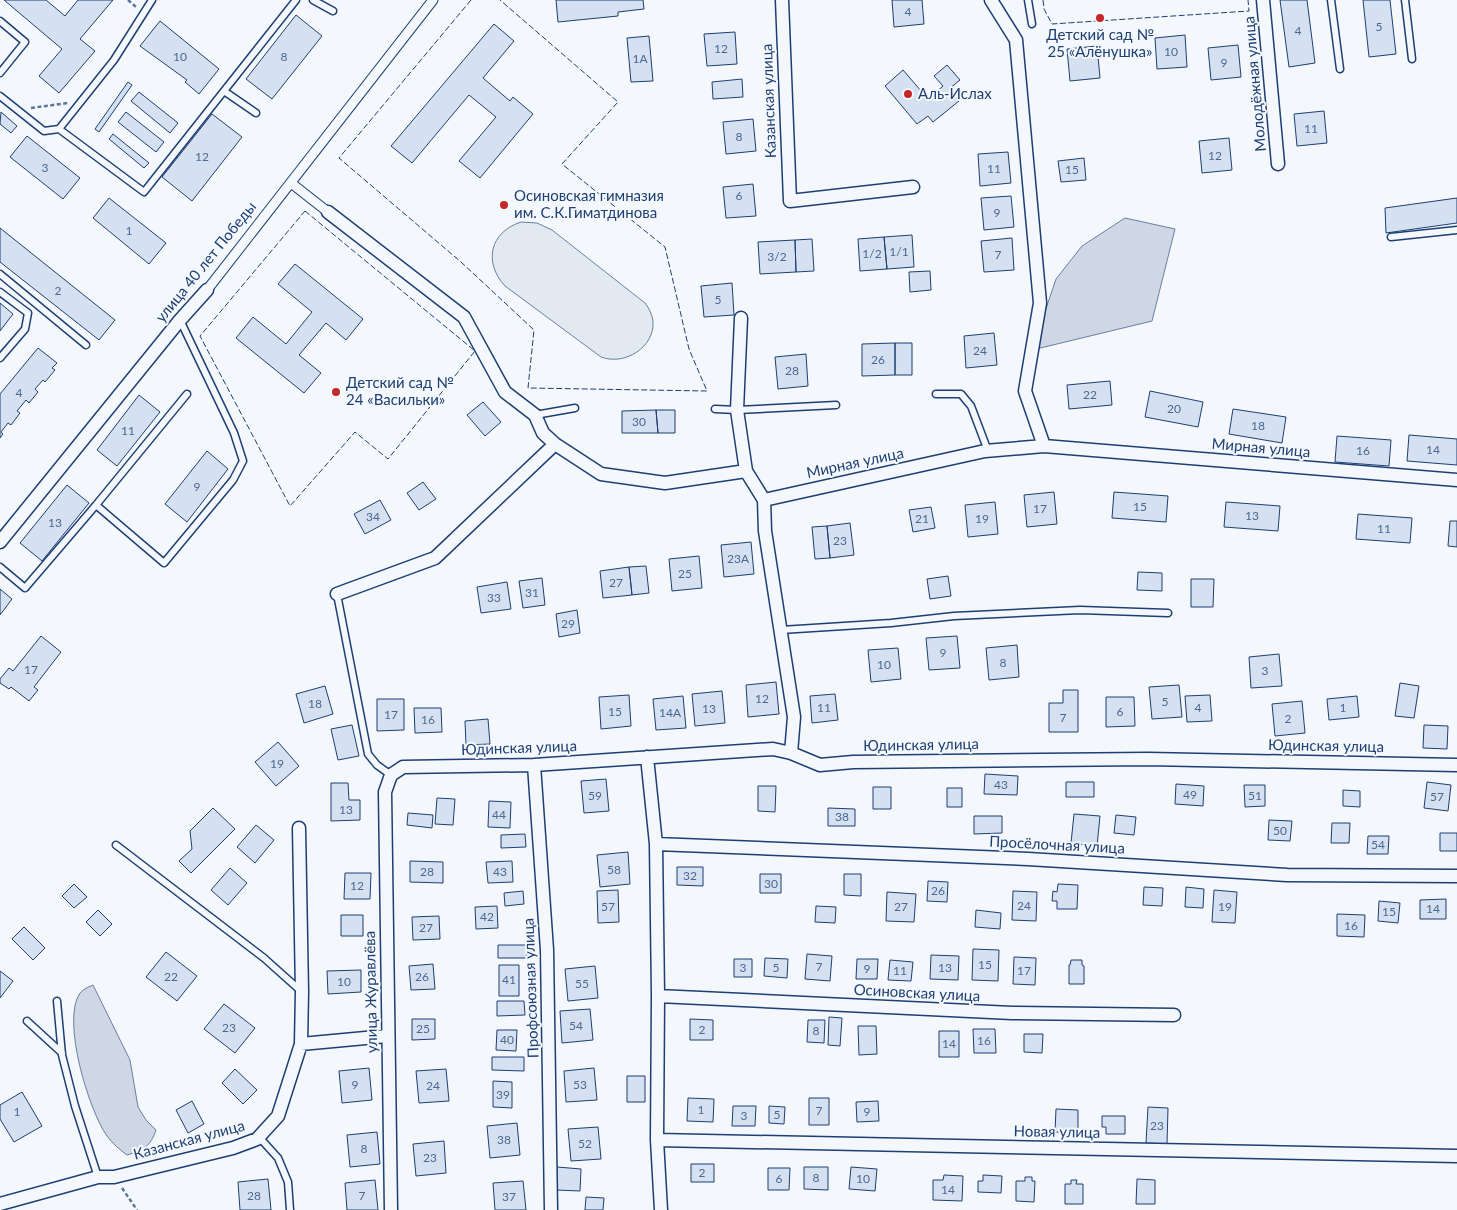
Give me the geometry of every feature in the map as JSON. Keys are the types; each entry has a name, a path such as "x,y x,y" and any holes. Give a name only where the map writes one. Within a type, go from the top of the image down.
{"street":[{"name":"улица 40 лет Победы","path":"0,542 180,320 208,290 434,0"},
{"name":"Казанская улица","path":"782,0 790,201 913,187"},
{"path":"991,0 1016,40 1040,303 1025,391 1044,446"},
{"name":"Молодёжная улица","path":"1263,0 1278,164"},
{"path":"291,183 464,317 505,392 536,415 543,433 555,444 600,474 665,483 746,471"},
{"path":"741,318 737,410 746,471 764,500 765,532 794,716 791,753"},
{"path":"337,594 435,558 555,444"},
{"name":"Мирная улица","path":"764,500 988,451 1044,446 1457,480"},
{"name":"Юдинская улица","path":"391,775 403,767 534,765 773,748 820,765 853,762 1148,759 1457,765"},
{"path":"648,757 656,844 657,1140 661,1210"},
{"name":"Профсоюзная улица","path":"534,765 547,950 551,1210"},
{"name":"улица Журавлёва","path":"391,775 385,792 387,1036 391,1210"},
{"path":"299,828 301,1044 387,1036"},
{"name":"Просёлочная улица","path":"656,844 1028,859 1287,875 1457,876"},
{"name":"Осиновская улица","path":"658,996 1012,1013 1174,1015"},
{"name":"Казанская улица","path":"0,1204 98,1178 114,1177 233,1148 259,1137 278,1116 301,1044"},
{"name":"Новая улица","path":"657,1140 1457,1156"}],"lane":[{"path":"58,129 144,192 296,0"},
{"path":"313,0 333,11"},
{"path":"1028,0 1032,24"},
{"path":"1332,0 1340,69"},
{"path":"1405,0 1412,59"},
{"path":"0,96 44,131 58,129 114,60 149,1"},
{"path":"0,21 25,42 0,73"},
{"path":"224,91 256,113"},
{"path":"1391,237 1457,230"},
{"path":"0,274 86,345"},
{"path":"0,292 28,313 25,329 0,358"},
{"path":"96,505 164,562 233,480 243,461 234,433 180,320"},
{"path":"0,567 25,588 187,394"},
{"path":"936,394 961,394 970,406 988,451"},
{"path":"715,409 737,410 836,405"},
{"path":"536,415 575,408"},
{"path":"337,594 368,754 377,765 391,775"},
{"path":"781,630 891,624 954,616 1070,611 1168,613"},
{"path":"116,845 264,958 302,992"},
{"path":"56,1001 62,1053 75,1106 98,1178"},
{"path":"27,1021 62,1053"},
{"path":"259,1137 278,1158 288,1182 290,1210"}],"path":[{"path":"17,110 81,102"},
{"path":"114,1177 137,1210"}],"shaded area":[{"path":"1125,218 1175,229 1152,321 1032,350 1056,279 1082,246"},
{"path":"521,222 537,223 552,230 645,303 653,321 649,339 644,346 637,352 620,359 601,357 505,286 498,277 494,267 493,249 502,233"},
{"path":"93,985 130,1060 138,1107 146,1120 156,1130 146,1147 127,1155 109,1139 100,1124 86,1087 75,1044 75,1006 80,993"}],"building":[{"path":"4,0 46,0 65,16 78,0 113,0 80,39 95,51 59,93 39,76 62,49"},
{"path":"556,0 643,0 644,9 618,12 618,16 558,22"},
{"path":"892,0 922,0 924,24 894,27"},
{"path":"1280,0 1307,0 1315,63 1289,67"},
{"path":"1363,0 1390,0 1396,54 1369,57"},
{"path":"296,15 322,36 272,99 246,79"},
{"path":"160,21 219,69 199,94 185,82 187,80 140,46"},
{"path":"494,24 514,41 483,78 510,101 513,97 533,114 480,178 459,161 496,117 469,95 412,163 391,146"},
{"path":"735,32 737,64 707,66 704,34"},
{"path":"1185,35 1187,67 1157,69 1155,38"},
{"path":"649,36 653,81 631,82 627,38"},
{"path":"1238,45 1241,77 1211,80 1208,48"},
{"path":"1097,46 1100,78 1070,81 1067,49"},
{"name":"Аль-Ислах","path":"947,65 960,80 949,89 959,101 933,122 928,116 917,124 885,86 903,70 928,99 943,86 934,76"},
{"path":"742,79 743,97 713,99 712,82"},
{"path":"128,82 132,85 99,132 95,129"},
{"path":"139,92 178,123 170,133 131,101"},
{"path":"1324,111 1327,143 1297,146 1294,114"},
{"path":"1,112 17,126 11,133 0,124"},
{"path":"126,112 164,142 156,152 118,122"},
{"path":"212,114 242,137 192,201 162,177"},
{"path":"753,119 756,151 726,154 723,122"},
{"path":"113,134 149,163 144,168 109,139"},
{"path":"27,136 80,178 63,199 10,157"},
{"path":"1229,138 1232,170 1202,173 1199,141"},
{"path":"1008,152 1011,183 980,186 978,154"},
{"path":"1084,158 1086,180 1061,182 1058,161"},
{"path":"753,184 756,216 726,218 723,187"},
{"path":"1011,196 1014,227 984,230 981,198"},
{"path":"109,198 166,243 149,264 93,218"},
{"path":"1457,198 1457,223 1386,233 1385,208"},
{"path":"0,228 115,320 99,340 0,262"},
{"path":"912,235 914,267 887,269 884,237"},
{"path":"884,237 887,269 860,271 858,239"},
{"path":"1012,238 1014,270 984,272 981,241"},
{"path":"812,239 814,271 796,272 795,240"},
{"path":"795,240 796,272 760,274 758,242"},
{"path":"295,264 363,319 346,340 326,323 299,355 321,373 304,393 236,338 253,317 286,344 312,312 278,284"},
{"path":"930,271 931,290 910,292 909,272"},
{"path":"732,283 734,315 704,317 701,286"},
{"path":"0,303 13,314 0,331"},
{"path":"994,333 997,365 966,368 964,336"},
{"path":"895,343 912,343 912,375 895,375"},
{"path":"895,343 895,375 862,376 862,344"},
{"path":"38,348 57,363 52,368 55,370 45,382 43,380 35,389 38,392 29,403 26,400 17,411 20,413 11,425 8,423 1,432 3,434 0,438 0,394"},
{"path":"806,354 808,386 778,389 775,357"},
{"path":"1110,381 1112,405 1069,409 1067,385"},
{"path":"1150,391 1203,402 1198,427 1145,417"},
{"path":"139,395 160,412 117,466 97,450"},
{"path":"483,402 501,422 485,436 467,415"},
{"path":"1233,409 1286,417 1282,443 1229,434"},
{"path":"656,410 675,410 675,433 658,433"},
{"path":"656,410 658,433 622,433 622,411"},
{"path":"1409,435 1457,439 1457,465 1407,461"},
{"path":"1337,436 1391,440 1389,466 1335,462"},
{"path":"207,451 228,469 187,522 165,504"},
{"path":"423,482 436,499 419,510 407,493"},
{"path":"67,485 89,503 42,561 20,543"},
{"path":"1054,492 1057,524 1027,527 1024,495"},
{"path":"1114,492 1168,496 1166,522 1112,518"},
{"path":"380,500 391,520 365,534 354,514"},
{"path":"995,502 998,534 968,537 965,505"},
{"path":"1226,502 1280,506 1278,531 1224,527"},
{"path":"931,507 935,528 913,532 909,510"},
{"path":"1358,514 1412,518 1410,543 1356,539"},
{"path":"1450,521 1457,521 1457,547 1448,546"},
{"path":"850,523 854,555 830,558 827,526"},
{"path":"827,526 830,558 815,559 812,527"},
{"path":"751,542 754,574 724,577 721,545"},
{"path":"699,556 702,588 672,591 669,559"},
{"path":"646,566 649,593 632,595 629,567"},
{"path":"629,567 632,595 603,598 600,571"},
{"path":"1138,572 1162,573 1162,591 1137,590"},
{"path":"948,576 951,596 930,599 927,579"},
{"path":"542,578 545,605 523,608 519,581"},
{"path":"1191,579 1214,579 1213,607 1191,607"},
{"path":"507,582 511,609 481,613 477,587"},
{"path":"0,589 12,599 0,615"},
{"path":"577,610 580,633 559,637 556,614"},
{"path":"41,636 61,652 34,687 38,690 29,701 11,687 9,689 0,683 0,679 9,668 13,671"},
{"path":"957,636 960,668 929,670 926,638"},
{"path":"1017,645 1019,677 989,680 986,648"},
{"path":"898,648 901,679 871,682 868,650"},
{"path":"1279,654 1282,686 1251,688 1249,657"},
{"path":"776,682 779,714 748,717 746,685"},
{"path":"1400,683 1419,686 1414,718 1395,716"},
{"path":"1179,685 1182,717 1152,719 1149,687"},
{"path":"325,686 333,714 304,723 296,694"},
{"path":"1063,690 1078,690 1078,732 1049,732 1049,703 1063,703"},
{"path":"722,691 725,723 695,726 692,694"},
{"path":"835,694 838,720 812,723 810,696"},
{"path":"629,695 631,726 601,729 599,697"},
{"path":"1210,695 1212,721 1187,722 1185,696"},
{"path":"683,696 686,728 656,730 653,699"},
{"path":"1357,696 1359,717 1329,720 1327,699"},
{"path":"1106,697 1134,697 1135,726 1106,727"},
{"path":"377,699 404,699 404,730 377,731"},
{"path":"1302,701 1305,733 1275,736 1272,704"},
{"path":"414,708 441,708 442,732 415,733"},
{"path":"488,719 490,744 466,745 465,721"},
{"path":"352,725 359,756 338,760 331,729"},
{"path":"1424,725 1448,726 1447,749 1423,748"},
{"path":"278,742 299,766 276,786 255,762"},
{"path":"985,774 1018,776 1017,795 984,794"},
{"path":"606,779 609,811 584,813 581,781"},
{"path":"1066,782 1094,782 1094,797 1066,797"},
{"path":"1427,782 1451,785 1448,811 1424,808"},
{"path":"331,783 348,783 349,800 360,800 360,820 331,821"},
{"path":"1176,784 1204,786 1203,806 1175,804"},
{"path":"1244,785 1265,785 1265,806 1245,807"},
{"path":"758,786 776,786 775,812 758,811"},
{"path":"873,787 891,787 891,809 873,809"},
{"path":"947,788 962,788 962,807 947,807"},
{"path":"1343,790 1360,791 1360,807 1343,806"},
{"path":"437,798 455,799 453,825 435,824"},
{"path":"489,801 511,802 510,828 488,827"},
{"path":"213,808 235,829 191,873 179,861 192,849 190,831"},
{"path":"828,808 855,809 855,826 828,826"},
{"path":"408,813 433,815 432,828 407,825"},
{"path":"1074,814 1100,816 1097,846 1071,843"},
{"path":"1116,815 1136,817 1134,835 1114,833"},
{"path":"974,816 1002,816 1002,833 974,834"},
{"path":"1269,820 1292,821 1290,841 1268,840"},
{"path":"1332,823 1350,823 1349,843 1331,843"},
{"path":"256,825 274,840 255,863 237,847"},
{"path":"1440,833 1457,833 1457,851 1440,851"},
{"path":"525,834 526,847 501,848 501,835"},
{"path":"1368,836 1389,836 1388,854 1367,854"},
{"path":"628,852 630,884 600,887 597,855"},
{"path":"410,861 443,862 443,883 410,882"},
{"path":"512,861 513,882 488,883 486,862"},
{"path":"677,867 703,867 703,886 677,885"},
{"path":"230,868 247,883 228,905 211,890"},
{"path":"345,873 371,873 370,899 344,899"},
{"path":"760,874 781,874 781,893 760,893"},
{"path":"844,874 861,874 861,896 844,895"},
{"path":"928,881 948,882 947,902 927,901"},
{"path":"74,884 87,897 74,908 62,896"},
{"path":"1058,884 1078,885 1077,909 1057,909 1057,901 1052,901 1053,891 1057,892"},
{"path":"1144,887 1163,888 1162,906 1143,905"},
{"path":"1186,887 1204,889 1203,908 1185,907"},
{"path":"618,890 619,922 598,923 597,891"},
{"path":"1214,890 1237,892 1235,923 1212,922"},
{"path":"523,891 524,904 505,906 504,893"},
{"path":"1013,891 1037,892 1036,921 1012,920"},
{"path":"887,892 916,894 914,922 886,921"},
{"path":"1446,899 1446,919 1420,919 1420,900"},
{"path":"1379,901 1400,903 1398,923 1378,921"},
{"path":"497,906 498,928 476,929 475,907"},
{"path":"816,906 836,907 835,923 815,922"},
{"path":"98,910 112,924 100,936 86,922"},
{"path":"976,910 1001,913 1000,929 975,927"},
{"path":"1337,914 1365,915 1364,937 1337,936"},
{"path":"341,915 363,915 363,936 341,936"},
{"path":"439,916 440,939 413,940 412,917"},
{"path":"24,927 45,948 33,960 12,939"},
{"path":"498,945 527,945 527,958 498,958"},
{"path":"973,949 999,950 998,981 972,980"},
{"path":"166,952 197,976 177,1001 146,977"},
{"path":"807,954 832,956 830,981 805,979"},
{"path":"931,955 959,956 958,980 930,979"},
{"path":"1014,957 1036,958 1035,985 1013,984"},
{"path":"765,958 788,959 787,978 764,976"},
{"path":"734,959 752,959 752,977 734,977"},
{"path":"857,959 878,959 877,979 856,979"},
{"path":"890,960 913,962 911,981 888,980"},
{"path":"1071,960 1082,960 1084,984 1069,984 1069,965"},
{"path":"433,964 435,989 411,990 409,966"},
{"path":"499,965 519,965 519,996 499,996"},
{"path":"595,966 598,998 568,1001 565,969"},
{"path":"361,970 361,992 328,994 327,971"},
{"path":"0,971 13,981 0,998"},
{"path":"497,1001 524,1001 525,1015 497,1016"},
{"path":"224,1004 255,1028 235,1053 204,1029"},
{"path":"590,1009 593,1040 562,1043 560,1011"},
{"path":"829,1017 842,1018 840,1046 828,1045"},
{"path":"412,1019 435,1019 435,1039 412,1040"},
{"path":"690,1019 713,1020 713,1040 690,1040"},
{"path":"808,1020 825,1020 824,1043 807,1042"},
{"path":"858,1026 876,1026 877,1054 859,1055"},
{"path":"973,1029 995,1029 996,1053 974,1053"},
{"path":"497,1030 517,1030 516,1051 496,1050"},
{"path":"939,1031 959,1031 959,1057 939,1057"},
{"path":"1024,1034 1043,1034 1042,1053 1024,1052"},
{"path":"492,1057 524,1057 524,1071 492,1070"},
{"path":"369,1068 372,1100 342,1103 339,1071"},
{"path":"594,1068 597,1100 566,1102 564,1071"},
{"path":"235,1069 257,1090 243,1104 222,1083"},
{"path":"446,1069 449,1101 419,1103 416,1071"},
{"path":"627,1076 645,1076 645,1102 627,1102"},
{"path":"493,1081 512,1082 512,1108 493,1107"},
{"path":"22,1092 42,1126 14,1142 0,1119 0,1105"},
{"path":"688,1098 714,1099 713,1122 687,1121"},
{"path":"809,1098 829,1098 829,1125 809,1125"},
{"path":"192,1101 204,1124 188,1133 176,1110"},
{"path":"878,1101 879,1121 857,1122 856,1102"},
{"path":"733,1106 756,1106 755,1126 732,1126"},
{"path":"769,1106 785,1107 784,1124 769,1123"},
{"path":"1148,1107 1168,1108 1167,1144 1146,1143"},
{"path":"1056,1109 1078,1110 1078,1133 1055,1132"},
{"path":"1102,1116 1125,1116 1125,1134 1106,1134 1106,1127 1102,1127"},
{"path":"517,1123 520,1155 490,1158 487,1126"},
{"path":"598,1127 601,1159 571,1161 568,1129"},
{"path":"377,1132 380,1164 350,1167 347,1135"},
{"path":"444,1141 446,1173 416,1176 413,1144"},
{"path":"691,1164 714,1164 714,1182 691,1182"},
{"path":"557,1167 581,1169 580,1191 556,1190"},
{"path":"804,1167 828,1167 828,1190 804,1189"},
{"path":"851,1167 877,1169 875,1191 849,1189"},
{"path":"768,1168 790,1168 789,1190 768,1190"},
{"path":"944,1175 963,1176 962,1201 933,1200 933,1180 943,1180"},
{"path":"983,1175 1002,1176 1001,1193 978,1192 978,1181 983,1181"},
{"path":"1025,1177 1032,1177 1032,1181 1035,1181 1034,1202 1016,1201 1016,1181 1025,1181"},
{"path":"268,1179 271,1210 240,1210 238,1182"},
{"path":"1137,1179 1155,1180 1155,1204 1136,1204"},
{"path":"375,1180 378,1210 347,1210 345,1183"},
{"path":"1071,1180 1077,1180 1076,1184 1083,1184 1083,1204 1065,1204 1065,1184 1071,1184"},
{"path":"523,1181 526,1210 495,1210 493,1183"},
{"path":"586,1197 604,1198 603,1210 585,1210"}],"fence":[{"path":"471,0 339,158 461,262 534,330 528,388 707,391 689,349 665,247 562,164 618,102 500,0"},
{"path":"1043,0 1044,9 1052,24 1249,11 1248,0"},
{"path":"305,211 475,351 388,459 355,432 290,506 200,336 305,211"}],"place":[{"name":"Детский сад № 25 «Алёнушка»","path":"1100,18"},
{"name":"Аль-Ислах","path":"908,94"},
{"name":"Осиновская гимназия им. С.К.Гиматдинова","path":"504,205"},
{"name":"Детский сад № 24 «Васильки»","path":"336,392"}]}
